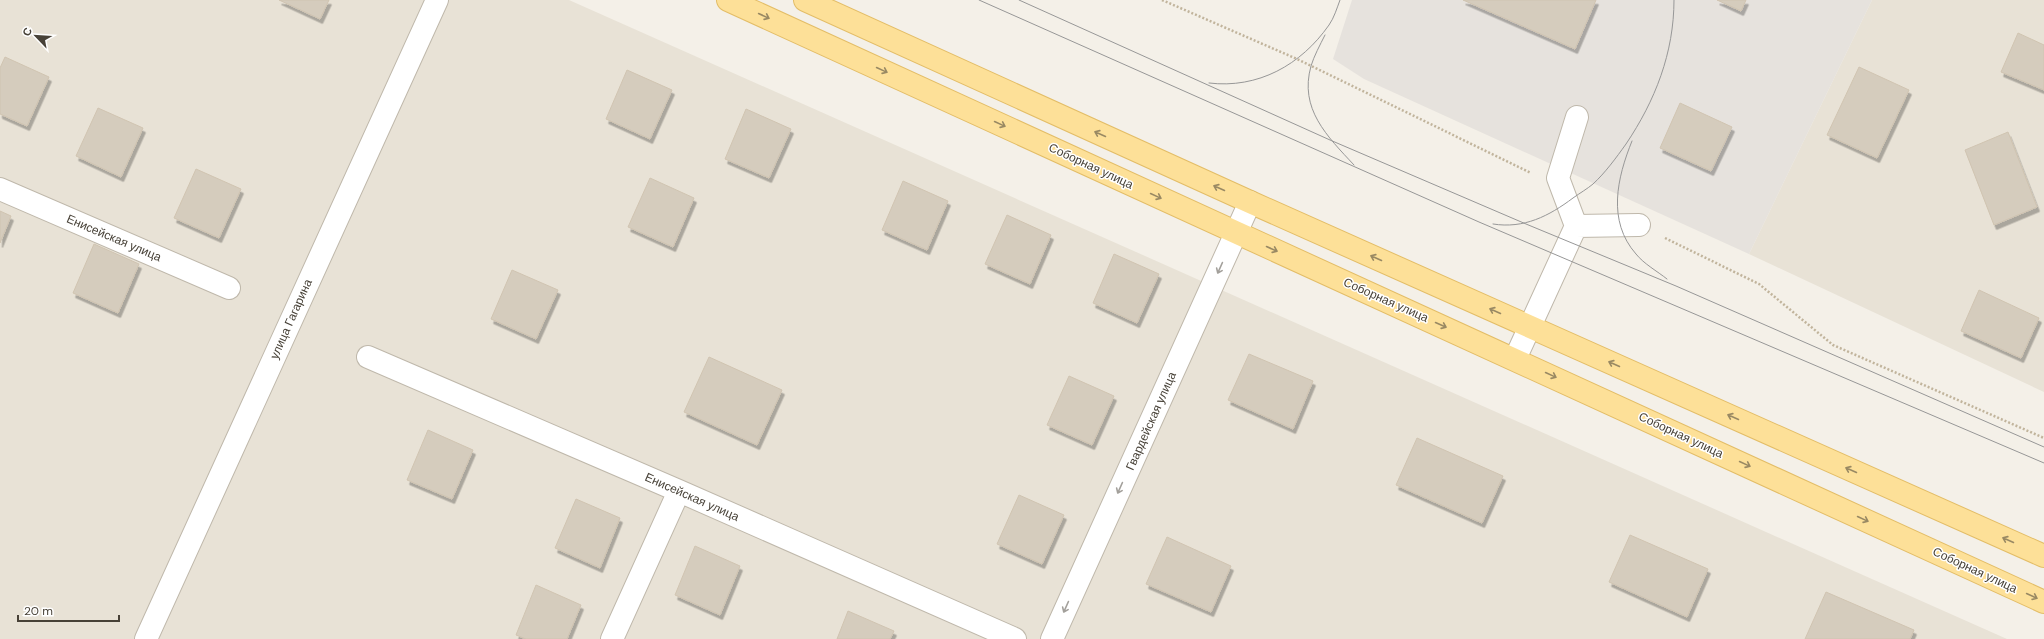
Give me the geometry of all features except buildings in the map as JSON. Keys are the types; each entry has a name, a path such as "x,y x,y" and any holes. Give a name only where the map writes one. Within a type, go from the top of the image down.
{"main road":[{"name":"Соборная улица","path":"728,0 2044,602"},
{"path":"804,0 1250,202 2044,556"}],"street":[{"name":"улица Гагарина","path":"146,639 437,0"},
{"path":"1515,359 1576,226 1558,178 1577,117"},
{"name":"Енисейская улица","path":"0,189 229,288"},
{"name":"Гвардейская улица","path":"1052,639 1250,202"},
{"path":"1576,226 1639,226"},
{"name":"Енисейская улица","path":"368,357 679,491 1015,639"},
{"path":"612,639 679,491"}],"shaded area":[{"path":"0,0 569,0 2007,639 0,639"},
{"path":"1352,0 1872,0 1749,254 1364,79 1333,59"},
{"path":"1872,0 2044,0 2044,392 1749,254"}],"tram line":[{"path":"979,0 1479,222 2044,463"},
{"path":"1019,0 1330,140 1676,286 2044,447"},
{"path":"1209,83 1227,84 1261,78 1292,63 1318,39 1329,25 1340,0"},
{"path":"1493,224 1515,225 1536,220 1555,210 1591,186 1610,165 1626,144 1646,111 1661,76 1671,39 1674,0"},
{"path":"1325,35 1315,54 1311,66 1308,81 1309,96 1312,109 1325,132 1354,165"},
{"path":"1632,141 1619,184 1618,214 1621,228 1627,241 1639,258 1667,279"}]}
